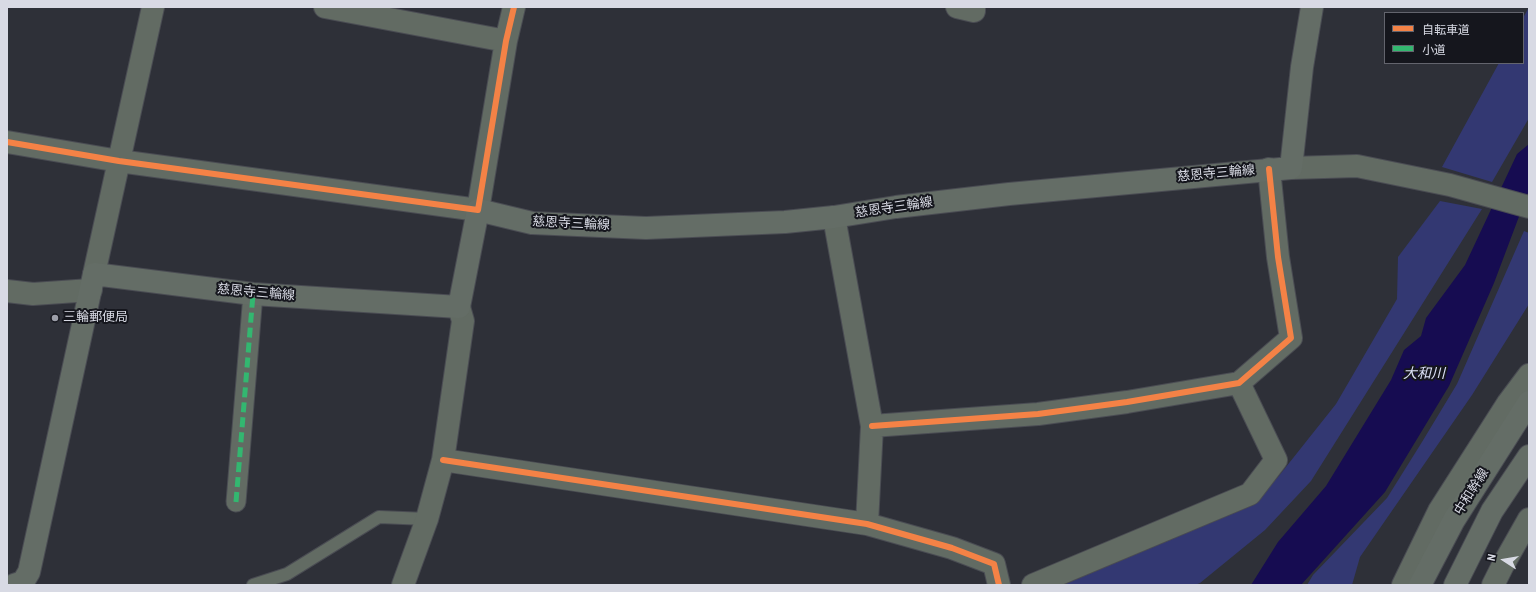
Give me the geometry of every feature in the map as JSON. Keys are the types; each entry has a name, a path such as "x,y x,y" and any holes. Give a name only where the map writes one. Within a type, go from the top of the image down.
{"main road":[{"path":"1280,168 1302,67 1312,7"},
{"name":"慈恩寺三輪線","path":"478,210 532,223 646,228 785,222 834,217 896,207 1002,194 1280,168"},
{"path":"459,307 478,210"},
{"path":"21,584 29,572 92,282"},
{"name":"慈恩寺三輪線","path":"92,282 459,307"},
{"name":"中和幹線","path":"1420,585 1454,520 1529,402"},
{"path":"1455,585 1492,511 1529,456"}],"street":[{"path":"7,291 33,294 92,282 153,7"},
{"path":"325,7 506,41"},
{"path":"7,142 118,161 478,210 506,41 514,7"},
{"path":"957,7 974,11 974,7"},
{"path":"872,426 1038,414 1127,402 1239,383 1291,338 1278,257 1280,168 1357,166 1450,185 1529,207"},
{"path":"834,217 872,426 867,524"},
{"path":"236,502 253,294"},
{"path":"403,585 426,519 443,460 463,321 459,307"},
{"path":"1404,585 1439,511 1508,403 1529,374"},
{"path":"1033,585 1250,494 1276,460 1239,383"},
{"path":"443,460 867,524 952,548 994,564 999,585"},
{"path":"1493,585 1529,519"}],"lane":[{"path":"253,585 287,574 379,517 426,519"}],"shaded area":[{"path":"1529,7 1529,118 1492,182 1442,167 1498,64 1524,64 1524,16"},
{"path":"1440,201 1482,209 1311,481 1265,530 1200,583 1195,585 1059,585 1255,501 1278,477 1336,404 1397,299 1398,257"},
{"path":"1524,231 1529,233 1529,304 1472,395 1360,557 1352,585 1307,585 1313,575 1387,498 1422,442 1457,384"}],"water":[{"name":"大和川","path":"1529,144 1529,190 1494,283 1449,386 1385,492 1301,585 1251,585 1278,542 1326,486 1391,380 1404,350 1421,336 1426,318 1465,265 1517,154"}],"marked path":[{"path":"236,502 253,294"}],"cycle path":[{"path":"7,142 119,161 478,210 506,41 514,7"},
{"path":"872,426 1038,414 1127,402 1239,383 1291,338 1278,257 1269,169"},
{"path":"443,460 867,524 952,548 994,564 999,585"}],"place":[{"name":"三輪郵便局","path":"55,318"}]}
